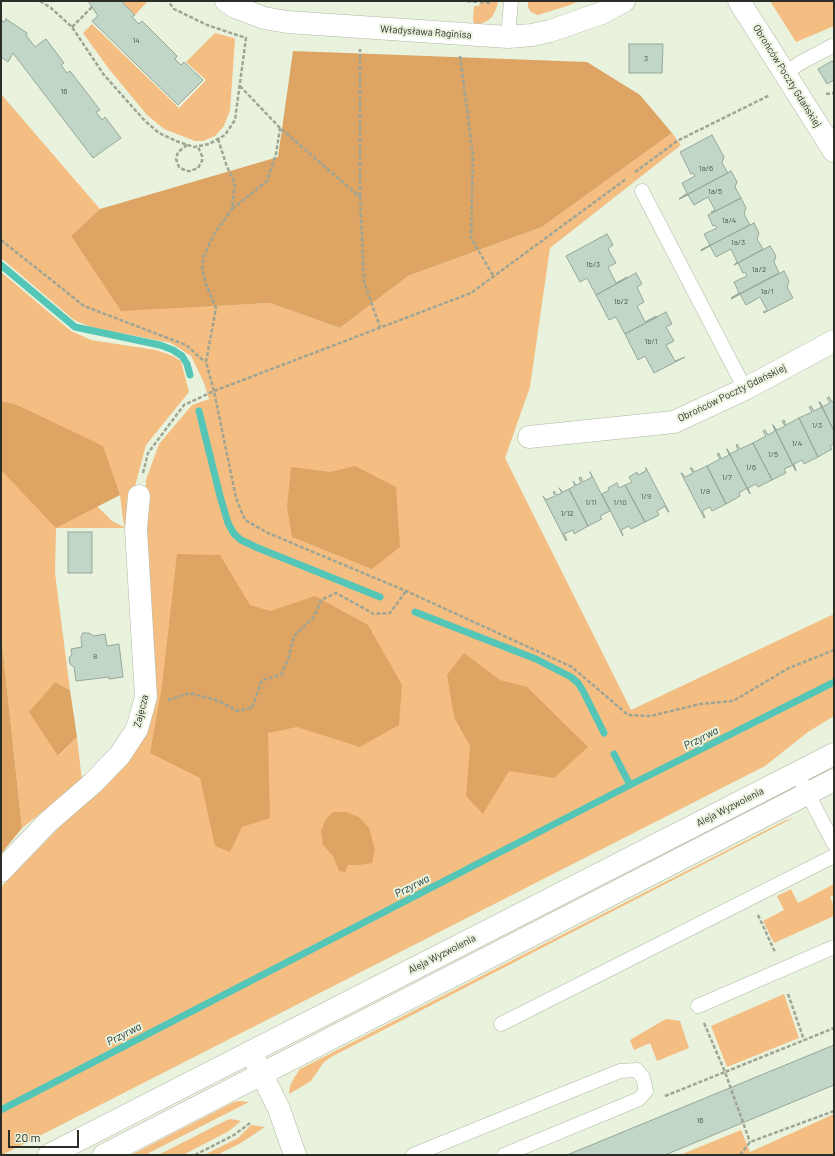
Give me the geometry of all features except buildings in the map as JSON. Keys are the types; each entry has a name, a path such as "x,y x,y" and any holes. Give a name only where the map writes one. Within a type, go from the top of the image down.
{"main road":[{"name":"Władysława Raginisa","path":"226,1 235,7 264,18 287,22 508,37 538,34 572,24 624,1"},
{"name":"Obrońców Poczty Gdańskiej","path":"739,1 834,151"},
{"name":"Obrońców Poczty Gdańskiej","path":"529,437 674,422 745,389 834,341"},
{"name":"Zajęcza","path":"1,871 48,822 92,783 120,755 137,729 146,697 136,529 139,496"},
{"name":"Aleja Wyzwolenia","path":"49,1155 834,754"},
{"path":"104,1155 834,780"},
{"path":"251,1052 279,1109 295,1155"}],"lane":[{"path":"504,2 508,37"},
{"path":"785,73 800,63 834,45"},
{"path":"642,190 745,389"},
{"path":"796,773 834,844"},
{"path":"501,1024 834,856"},
{"path":"698,1006 834,947"},
{"path":"413,1155 620,1071 637,1070 643,1078 646,1091 640,1099 504,1155"}],"path":[{"path":"40,1 51,8 72,27 104,74 145,121 159,133 187,145 198,146 209,144 225,135 235,120 246,38 207,25 174,9 168,1"},
{"path":"467,1 504,2"},
{"path":"72,27 92,7"},
{"path":"360,42 360,197 364,282 380,328"},
{"path":"460,49 473,156 471,238 494,277"},
{"path":"239,86 280,128 360,197"},
{"path":"139,496 140,484 148,453 184,406 214,390 471,293 677,141 774,93"},
{"path":"822,94 834,93"},
{"path":"280,128 276,154 267,181 232,210 214,234 204,256 202,268 206,284 216,308 206,362 214,390 236,498 245,520 268,533 406,591 572,667 628,714 651,716 700,704 733,701 789,668 834,650"},
{"path":"218,139 227,167 235,183 232,210"},
{"path":"187,145 178,152 176,159 179,167 186,171 198,168 202,161 202,156 198,146"},
{"path":"642,167 646,172"},
{"path":"1,240 84,306 186,345 206,362"},
{"path":"142,714 166,701 190,693 219,701 237,711 252,708 262,680 281,675 288,660 294,636 314,617 321,600 336,593 374,614 390,613 406,591"},
{"path":"749,899 768,935 782,969"},
{"path":"788,994 804,1040"},
{"path":"698,1006 725,1072 750,1142"},
{"path":"725,1072 834,1028"},
{"path":"740,1155 750,1142 834,1111"},
{"path":"195,1155 234,1135 250,1123"}],"shaded area":[{"path":"121,1 148,1 135,15"},
{"path":"480,1 498,1 492,17 480,24 475,24 473,21 474,6 479,6"},
{"path":"528,1 579,1 538,15 530,11"},
{"path":"770,1 834,1 834,26 796,42"},
{"path":"92,24 179,108 206,80 186,62 215,33 234,38 230,110 224,126 215,136 203,141 195,141 164,129 147,115 109,69 83,33"},
{"path":"293,51 587,62 640,95 672,133 542,227 408,276 340,328 270,303 121,311 71,236 100,209 278,157"},
{"path":"1,94 100,209 71,236 121,310 270,303 340,328 408,276 542,227 672,133 681,145 550,248 530,387 505,458 631,710 834,614 834,716 808,732 765,766 2,1155 1,887 134,751 146,480 159,444 192,405 209,399 204,383 191,356 171,343 91,327 74,320 1,258"},
{"path":"1,272 71,331 91,340 156,350 173,356 181,361 189,392 146,445 124,528 56,528 55,573 70,690 55,682 59,756 77,737 82,781 22,828 1,634 1,409 112,521 124,527 120,495 15,404 1,401"},
{"path":"1,401 15,404 103,446 120,495 56,528 1,470"},
{"path":"355,466 396,487 400,547 372,569 292,537 287,507 291,467 330,472"},
{"path":"177,554 220,555 250,605 270,611 315,596 368,625 402,685 399,725 360,747 297,727 268,733 270,818 242,827 230,852 215,846 200,778 150,753 162,686"},
{"path":"1,634 22,828 1,854"},
{"path":"464,653 500,680 527,687 588,747 554,778 509,771 483,814 466,796 470,746 454,717 447,675"},
{"path":"55,682 70,690 77,737 58,756 29,712"},
{"path":"333,812 346,812 359,817 369,828 375,850 372,863 348,865 345,872 339,871 333,856 323,845 321,831 326,819"},
{"path":"793,818 331,1057 324,1062 311,1081 289,1094 290,1086 300,1069 784,821"},
{"path":"834,884 834,895 830,897 834,906 834,916 774,943 763,921 784,910 777,896 791,889 798,903"},
{"path":"784,994 799,1038 727,1067 711,1026"},
{"path":"668,1019 680,1021 689,1048 657,1061 650,1043 634,1050 630,1040"},
{"path":"234,1102 249,1102 145,1155 131,1155"},
{"path":"834,1114 834,1155 680,1155 741,1130 750,1152"},
{"path":"231,1119 241,1121 229,1131 183,1155 158,1155 227,1120"},
{"path":"251,1125 265,1127 241,1143 217,1155 204,1155 238,1138"}],"waterway":[{"path":"1,265 75,327 160,345 173,350 182,356 187,364 190,375"},
{"path":"199,411 220,496 228,523 234,534 241,540 258,548 380,597"},
{"path":"415,612 536,659 571,677 578,683 583,691 604,733"},
{"name":"Przyrwa","path":"1,1110 630,785 834,682"},
{"path":"614,754 630,785"}]}
